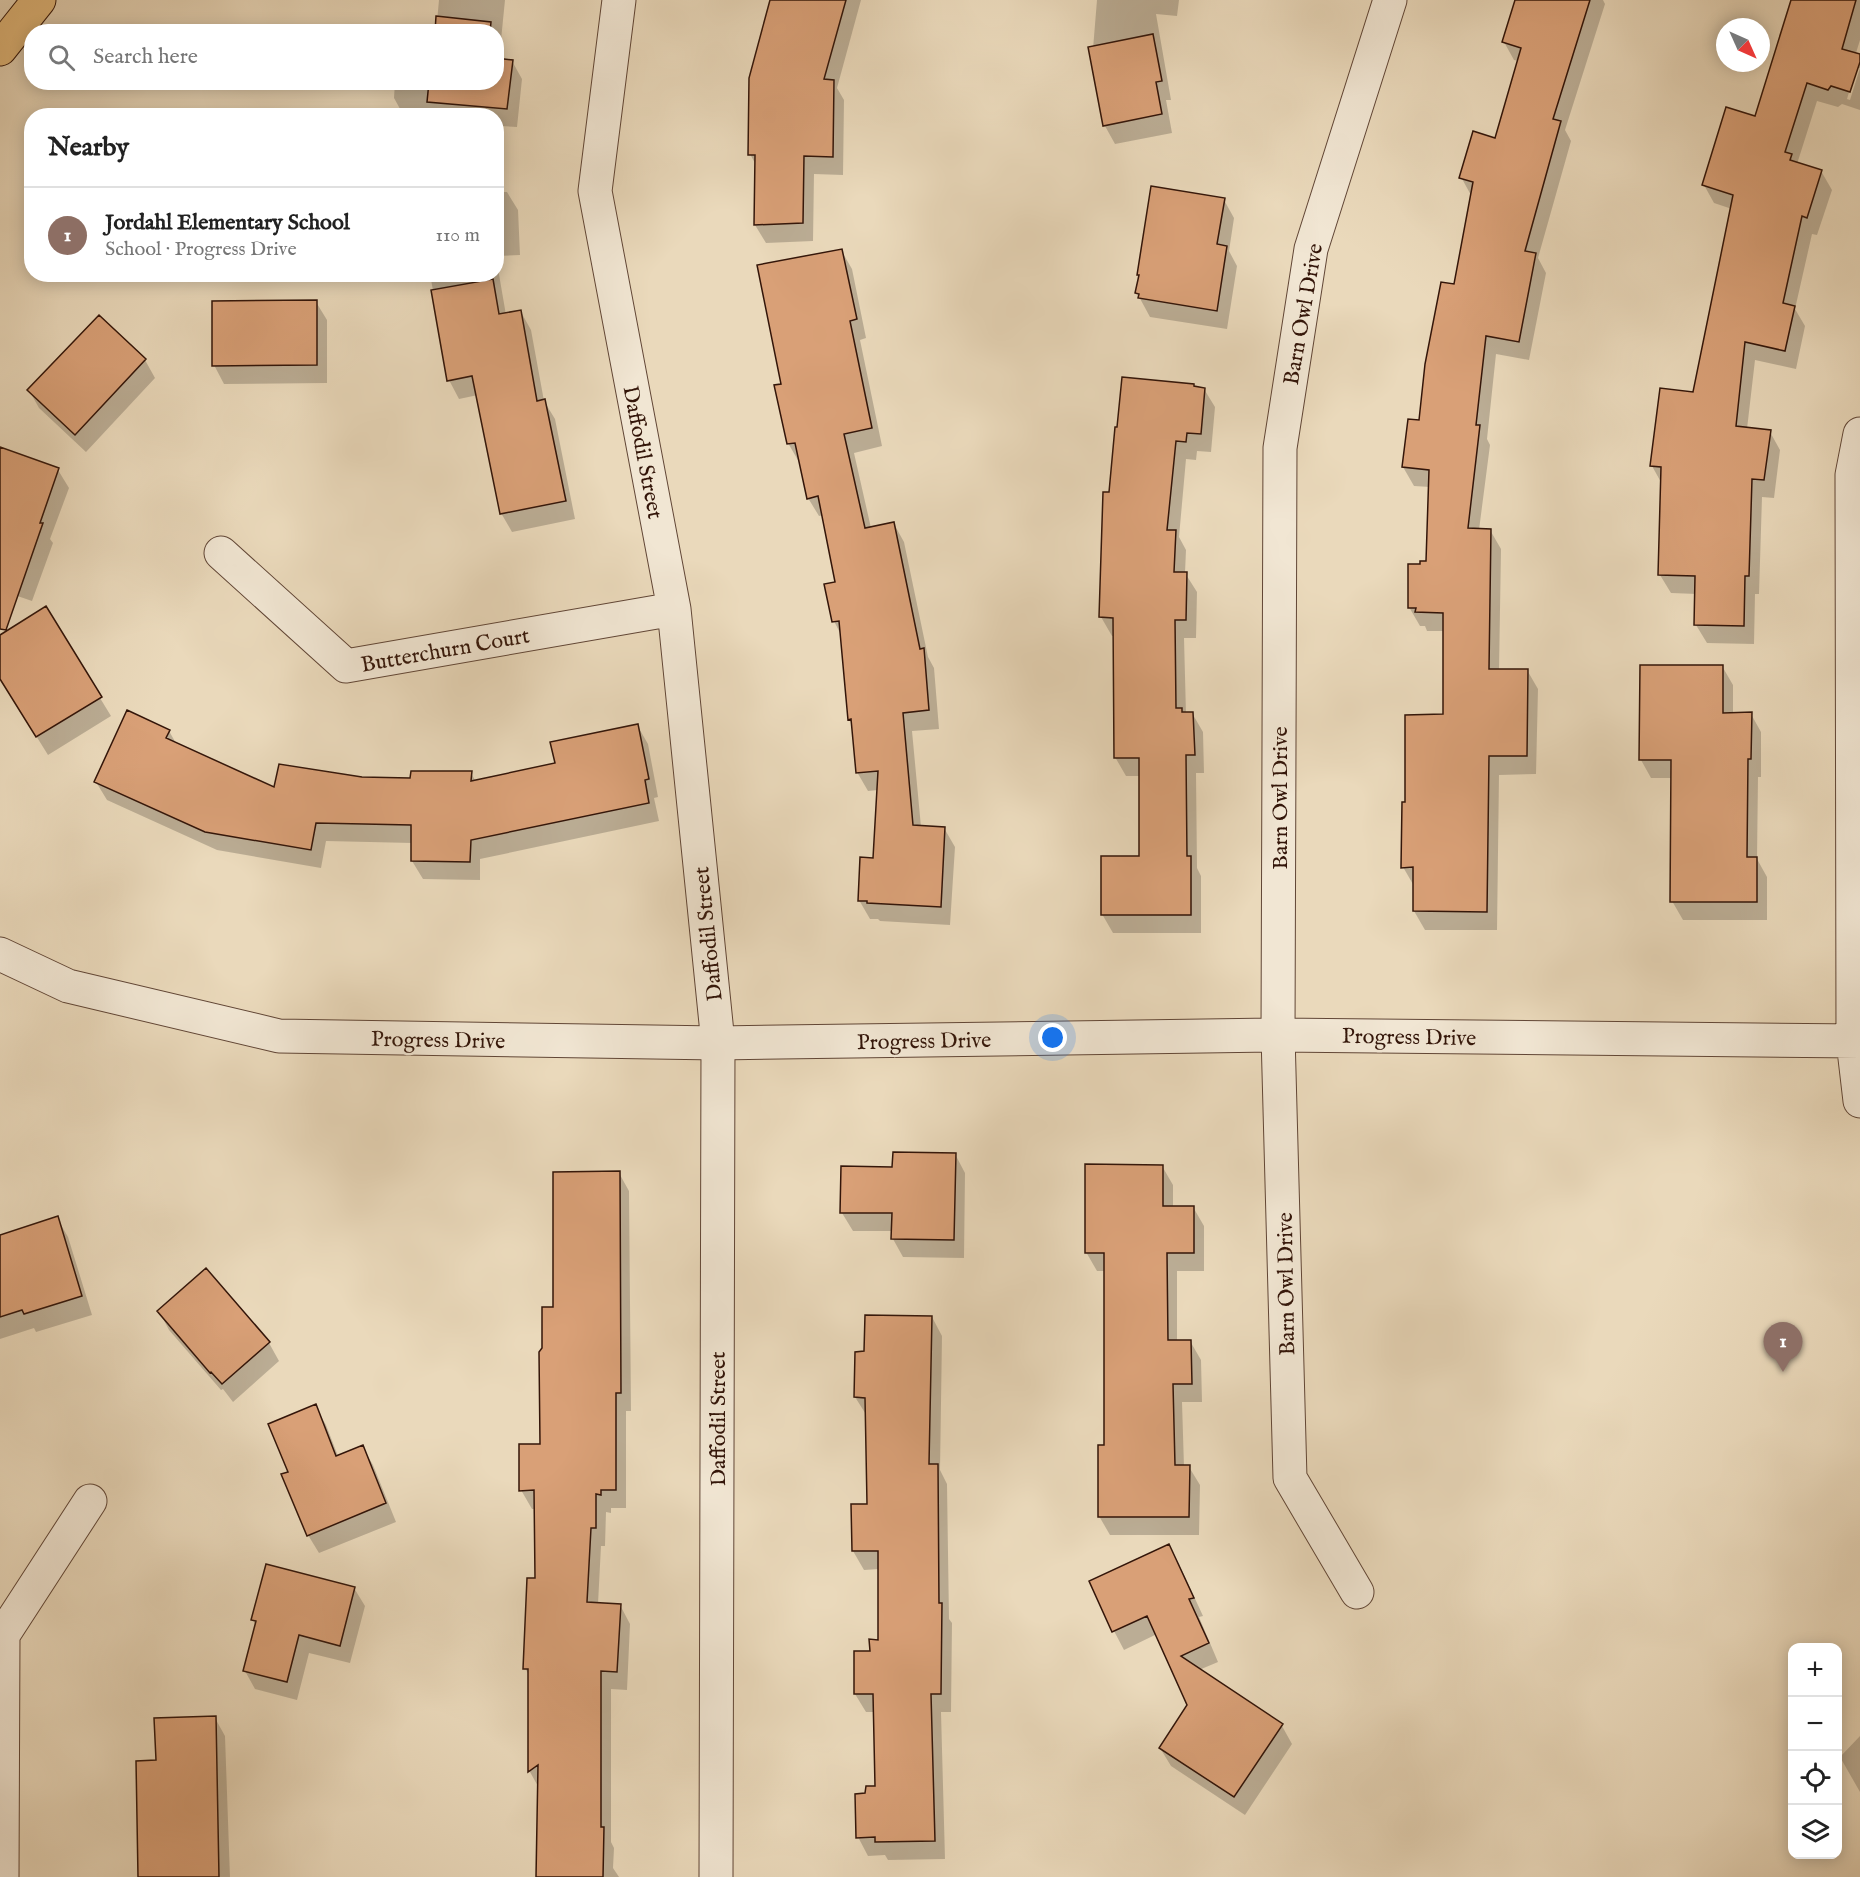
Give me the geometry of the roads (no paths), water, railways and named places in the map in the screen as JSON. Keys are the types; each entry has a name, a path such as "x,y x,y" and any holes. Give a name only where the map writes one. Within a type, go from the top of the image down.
{"main road":[{"path":"0,49 39,0"}],"street":[{"name":"Daffodil Street","path":"619,0 595,191 674,609 718,1043 716,1877"},
{"name":"Barn Owl Drive","path":"1358,1592 1290,1478 1278,1035 1280,448 1311,249 1390,0"},
{"path":"1860,434 1852,475 1857,1041 1860,1101"},
{"name":"Butterchurn Court","path":"220,553 346,666 674,609"},
{"name":"Progress Drive","path":"0,954 68,986 279,1036 718,1043 1278,1035 1857,1041"},
{"path":"2,1877 3,1635 90,1502"}],"place":[{"name":"Jordahl Elementary School","path":"1783,1372"}]}
